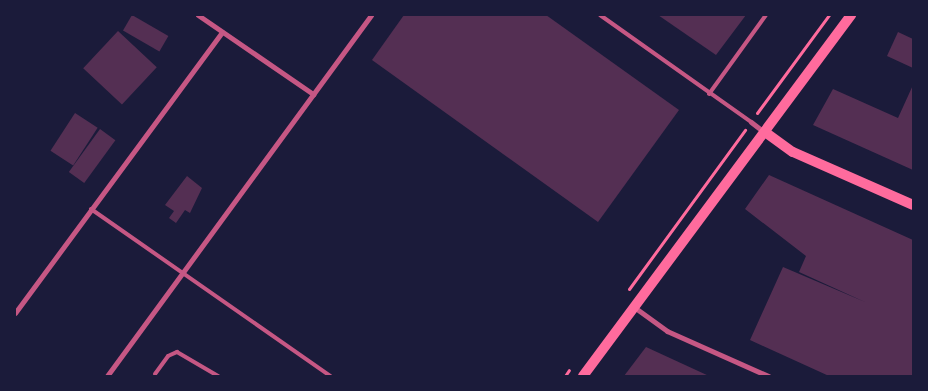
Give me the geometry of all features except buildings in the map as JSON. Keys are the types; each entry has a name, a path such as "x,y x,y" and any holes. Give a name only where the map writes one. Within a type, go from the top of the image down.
{"main road":[{"path":"583,376 851,15"},
{"path":"765,132 793,152 913,206"}],"street":[{"path":"198,15 313,94"},
{"path":"107,376 371,15"},
{"path":"15,313 222,32"},
{"path":"750,122 765,132"},
{"path":"634,307 667,331 768,376"}],"lane":[{"path":"600,15 750,122"},
{"path":"709,94 766,15"},
{"path":"91,209 182,275 330,376"},
{"path":"155,374 168,356 177,352 218,376"}],"path":[{"path":"626,293 686,205 829,15"},
{"path":"565,376 571,368"}]}
